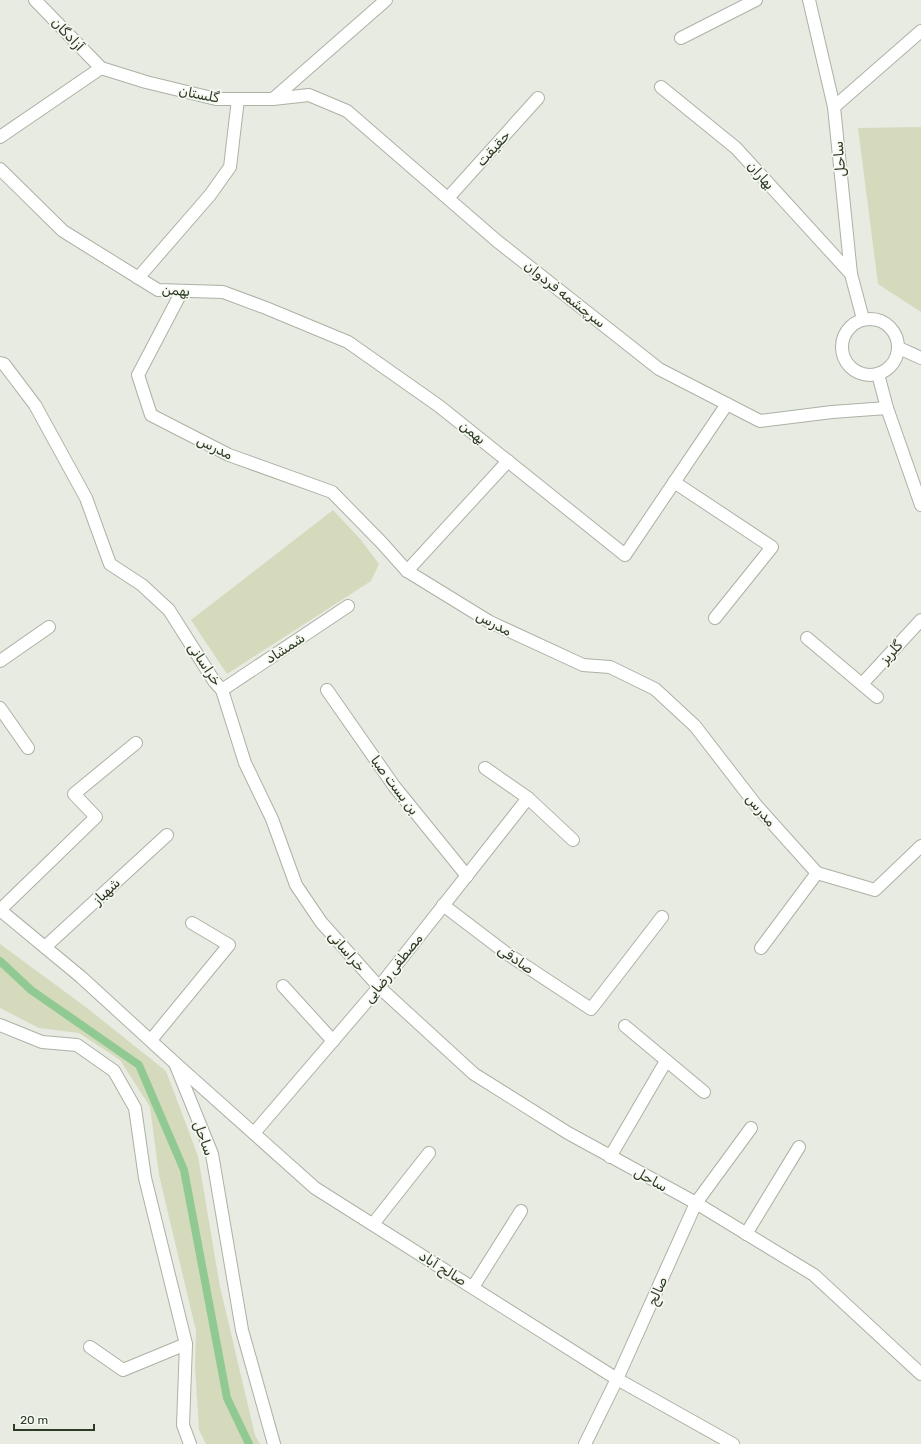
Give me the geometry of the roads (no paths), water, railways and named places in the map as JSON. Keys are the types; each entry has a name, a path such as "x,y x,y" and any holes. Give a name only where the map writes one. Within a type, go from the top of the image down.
{"street":[{"name":"آزادگان","path":"35,0 101,68"},
{"path":"273,99 386,0"},
{"path":"682,38 756,0"},
{"name":"ساحل","path":"809,0 834,107 851,274 863,319"},
{"path":"834,107 921,32"},
{"name":"گلستان","path":"101,68 146,82 216,99 273,99"},
{"path":"0,137 101,68"},
{"name":"بهاران","path":"661,87 736,148 851,274"},
{"name":"سرچشمه فردوان","path":"273,99 309,96 347,111 498,241 659,369 726,404 760,421 832,412 887,408"},
{"name":"حقیقت","path":"448,198 538,98"},
{"name":"بهمن","path":"138,278 210,195 230,167 238,99"},
{"name":"بهمن","path":"0,169 63,231 158,290 223,292 348,342 439,406 625,555 726,404"},
{"name":"مدرس","path":"182,291 138,374 151,415 230,455 332,492 407,571 490,622 583,664 610,667 655,689 695,726 756,806 817,873"},
{"path":"863,319 881,320 890,327 894,331 899,348 893,364 878,374 860,373 847,362 842,345 848,328 863,319"},
{"path":"899,348 921,358"},
{"name":"خراسانی","path":"0,363 4,364 35,405 83,491 110,564 142,584 169,610 214,681 222,690 245,763 272,819 296,885 321,922 378,987"},
{"path":"878,374 887,408 921,505"},
{"path":"407,571 508,461"},
{"path":"674,482 772,548 715,618"},
{"name":"شمشاد","path":"222,690 348,606"},
{"name":"گلریز","path":"862,684 921,620"},
{"path":"0,661 49,627"},
{"path":"807,638 877,697"},
{"name":"بن بست صبا","path":"327,690 394,786 466,876"},
{"path":"0,708 28,748"},
{"path":"0,910 96,817 74,794 136,743"},
{"path":"485,768 528,798 573,840"},
{"name":"مصطفی رضایی","path":"254,1133 378,987 528,798"},
{"name":"شهباز","path":"45,947 167,835"},
{"path":"761,948 817,873 875,890 921,846"},
{"name":"صادقی","path":"444,905 506,953 591,1009 662,917"},
{"name":"ساحل","path":"0,910 81,977 175,1063 212,1154 242,1330 274,1444"},
{"path":"151,1040 229,945 192,923"},
{"path":"283,986 333,1041"},
{"name":"ساحل","path":"378,987 474,1074 568,1133 696,1204 814,1274 921,1374"},
{"path":"0,1025 42,1042 78,1045 114,1070 135,1108 145,1178 186,1344 182,1425 190,1444"},
{"path":"625,1026 704,1092"},
{"path":"610,1157 666,1061"},
{"name":"صالح آباد","path":"175,1063 315,1188 617,1379 733,1444"},
{"name":"صالح","path":"585,1444 617,1379 696,1204 751,1128"},
{"path":"746,1234 798,1147"},
{"path":"372,1224 429,1153"},
{"path":"473,1287 521,1211"},
{"path":"90,1347 123,1370 186,1344"}],"waterway":[{"path":"0,961 31,990 139,1065 184,1170 227,1398 249,1444"}]}
